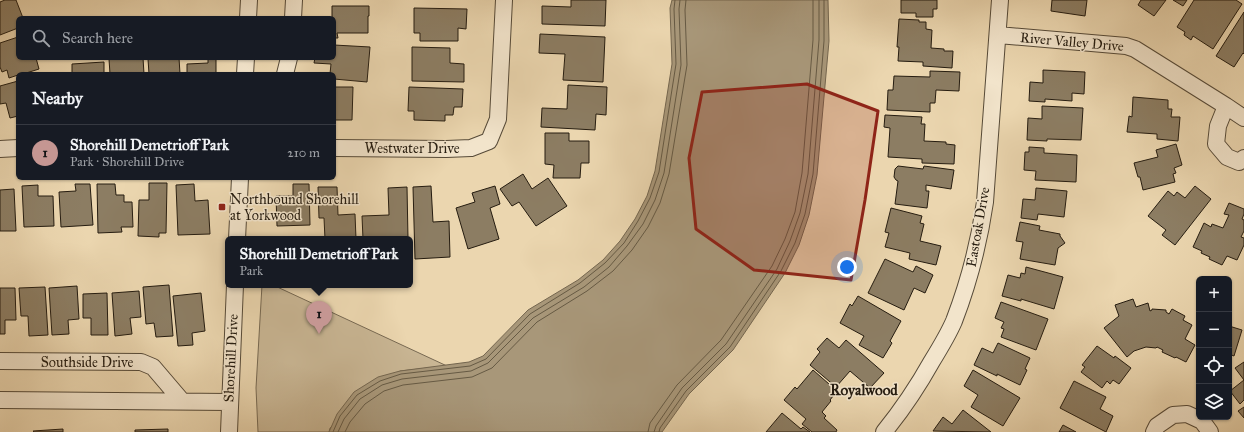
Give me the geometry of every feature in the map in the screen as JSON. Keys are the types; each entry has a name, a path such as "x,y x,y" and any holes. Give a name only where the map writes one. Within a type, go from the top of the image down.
{"street":[{"path":"248,16 249,0"},
{"path":"293,16 294,0"},
{"name":"Westwater Drive","path":"336,148 471,148 489,141 498,119 504,0"},
{"name":"Eastoak Drive","path":"884,432 924,375 954,322 972,266 980,234 985,202 1000,0"},
{"name":"River Valley Drive","path":"998,35 1130,47 1244,118"},
{"path":"245,72 246,60"},
{"path":"286,72 288,60"},
{"path":"1226,106 1218,126 1216,144 1227,158 1239,162 1244,158"},
{"path":"0,149 16,148"},
{"path":"237,236 240,180"},
{"name":"Shorehill Drive","path":"229,432 229,402 235,288"},
{"name":"Southside Drive","path":"0,361 141,362 153,367 182,401"},
{"path":"0,400 229,402"},
{"path":"1154,432 1157,426 1173,415 1187,414 1202,421 1210,432"}],"highlighted area":[{"path":"807,84 878,111 865,200 851,280 754,270 696,229 689,158 702,92"}],"shaded area":[{"path":"262,288 279,288 447,366 400,371 330,428 329,432 258,432 256,388"}],"water":[{"path":"672,0 828,0 829,41 817,175 809,215 799,245 785,273 733,350 689,394 662,432 329,432 337,414 354,392 378,377 400,371 469,362 483,356 528,310 578,280 603,260 620,241 635,219 647,196 655,171 672,64 670,8"}],"building":[{"path":"5,0 16,0 22,16 16,16 16,29 0,35 0,2"},
{"path":"571,0 606,0 605,26 542,24 542,6 571,7"},
{"path":"901,0 937,0 937,9 933,9 933,17 916,17 916,13 901,13"},
{"path":"1052,0 1087,0 1085,16 1051,11"},
{"path":"1141,0 1166,0 1154,16 1138,5"},
{"path":"1173,0 1187,0 1183,6"},
{"path":"1194,0 1236,0 1242,4 1213,49 1193,36 1191,40 1184,35 1185,32 1177,27"},
{"path":"332,6 369,6 368,33 337,33 338,38 336,38 336,16 332,16"},
{"path":"414,8 467,9 466,29 458,28 458,41 420,41 420,33 414,33"},
{"path":"1244,12 1244,54 1243,53 1234,67 1216,56"},
{"path":"899,19 919,20 919,22 926,22 926,29 932,30 931,48 944,49 944,51 953,51 952,68 923,66 923,62 898,61 899,47 897,47"},
{"path":"540,34 605,37 603,82 563,80 565,54 539,53"},
{"path":"16,38 16,60 37,60 39,69 29,72 16,72 16,76 9,78 7,70 2,72 0,67 0,43"},
{"path":"336,45 370,47 367,82 336,79 336,72 330,72 331,64 314,63 315,60 336,60"},
{"path":"412,47 450,48 450,63 464,64 464,82 412,81"},
{"path":"109,60 143,60 144,72 110,72"},
{"path":"148,60 179,60 180,72 149,72"},
{"path":"208,60 216,60 216,72 187,72 187,64 208,63"},
{"path":"104,62 104,72 72,72 72,64"},
{"path":"1043,70 1085,72 1084,94 1072,93 1072,101 1045,99 1045,102 1029,101 1030,82 1043,83"},
{"path":"930,71 960,72 959,91 936,90 935,103 930,103 930,112 887,110 888,90 893,90 894,76 930,77"},
{"path":"16,82 16,116 10,118 6,103 0,104 0,86"},
{"path":"568,85 607,87 606,115 596,114 595,130 541,127 542,108 567,109"},
{"path":"336,87 353,87 352,120 336,120"},
{"path":"409,87 463,89 462,107 454,107 453,115 445,115 445,121 414,120 414,111 408,111"},
{"path":"1133,97 1168,100 1168,109 1172,109 1171,117 1180,117 1178,141 1157,139 1157,134 1127,132 1129,116 1132,117"},
{"path":"1042,106 1083,108 1081,140 1027,140 1028,118 1042,119"},
{"path":"885,115 922,117 921,124 925,124 924,141 946,142 946,144 955,145 954,164 922,163 922,159 888,157 890,128 884,127"},
{"path":"545,133 569,133 569,141 589,141 589,163 581,163 580,178 553,178 554,165 545,164"},
{"path":"1176,144 1182,165 1174,168 1176,173 1173,174 1175,182 1143,190 1140,177 1138,177 1134,163 1158,157 1156,150"},
{"path":"1029,147 1044,148 1044,153 1077,155 1076,182 1035,180 1036,171 1024,170 1025,152 1029,152"},
{"path":"898,166 923,169 924,166 954,170 951,189 926,185 926,191 929,191 927,208 895,204 898,181 894,177 895,169"},
{"path":"523,174 532,189 548,178 567,206 536,226 519,202 512,206 500,189"},
{"path":"149,183 167,183 166,233 159,233 159,237 138,236 139,200 149,200"},
{"path":"75,184 90,184 93,225 61,227 59,192 76,191"},
{"path":"97,184 115,184 116,195 124,195 124,202 132,202 133,227 121,227 122,232 98,233"},
{"path":"194,184 195,201 208,200 210,234 178,235 176,185"},
{"path":"293,184 309,184 310,225 277,226 276,196 293,196"},
{"path":"38,185 38,196 53,196 54,226 24,227 22,186"},
{"path":"431,186 433,222 449,221 450,257 415,259 413,187"},
{"path":"495,186 500,204 490,208 499,239 468,249 456,208 475,202 472,193"},
{"path":"1195,186 1211,199 1175,245 1162,235 1166,230 1148,216 1168,191 1174,196 1177,192 1185,198"},
{"path":"318,187 337,187 338,215 355,214 356,236 325,236 324,218 319,218"},
{"path":"407,187 408,236 363,236 362,216 389,215 388,188"},
{"path":"1036,188 1067,191 1064,217 1038,214 1037,220 1021,218 1023,199 1035,200"},
{"path":"14,189 16,231 0,231 0,190"},
{"path":"1229,203 1244,209 1242,219 1244,220 1244,231 1241,237 1244,238 1244,245 1237,260 1227,256 1222,265 1209,259 1210,257 1201,253 1202,251 1193,247 1204,223 1211,227 1212,224 1223,228 1229,215 1224,214"},
{"path":"891,208 922,216 920,223 924,224 920,241 941,246 936,265 909,259 910,253 885,247 889,233 885,232"},
{"path":"1020,222 1040,226 1039,230 1060,234 1065,243 1058,248 1055,265 1020,259 1023,242 1016,241"},
{"path":"885,259 913,272 916,266 933,275 925,293 914,288 904,310 868,293"},
{"path":"1026,267 1063,277 1054,309 1021,299 1021,301 1002,296 1008,275 1020,278 1021,273 1025,274"},
{"path":"169,285 173,336 156,337 154,323 146,324 143,287"},
{"path":"77,286 79,319 68,320 69,334 52,335 49,288"},
{"path":"45,287 48,335 29,336 28,316 21,316 19,288"},
{"path":"0,288 15,288 16,320 5,320 5,334 0,334"},
{"path":"139,291 141,317 130,318 132,334 115,336 112,293"},
{"path":"107,293 108,335 91,335 91,318 83,318 83,294"},
{"path":"201,293 205,331 192,333 193,345 178,346 173,296"},
{"path":"858,296 901,321 890,341 892,343 883,358 859,345 864,336 840,323 850,304 852,306"},
{"path":"1133,299 1136,307 1148,303 1150,311 1152,309 1166,310 1169,314 1172,309 1185,316 1183,320 1192,325 1185,339 1195,345 1186,362 1162,352 1163,350 1157,347 1146,347 1134,351 1127,357 1104,328 1119,316 1115,305"},
{"path":"1001,302 1048,319 1036,350 1001,337 1004,329 1001,328 1004,322 995,318"},
{"path":"1232,327 1242,330 1234,356 1232,355"},
{"path":"827,338 839,348 846,340 884,373 870,388 850,371 836,387 810,365 820,352 817,349"},
{"path":"998,343 1030,358 1025,369 1027,370 1020,385 974,365 982,348 993,353"},
{"path":"1097,346 1114,358 1115,356 1131,368 1119,384 1113,380 1110,384 1107,381 1102,388 1081,372 1085,367 1082,365"},
{"path":"1244,362 1244,380 1235,368"},
{"path":"813,370 837,391 822,412 826,416 824,418 837,430 836,432 812,432 802,424 806,419 784,400 795,387 797,389"},
{"path":"973,370 1020,398 1003,426 971,407 978,395 964,386"},
{"path":"1244,380 1244,400 1240,404 1232,394 1232,389"},
{"path":"1074,381 1106,397 1100,409 1113,416 1106,432 1060,408"},
{"path":"1244,407 1244,418 1238,411"},
{"path":"963,410 991,432 933,431 943,417 952,424"},
{"path":"782,413 801,429 803,427 810,432 766,432"},
{"path":"1063,425 1076,432 1059,432"},
{"path":"63,429 63,432 33,431"},
{"path":"168,429 168,432 135,432 135,430"}],"place":[{"name":"Northbound Shorehill at Yorkwood","path":"222,207"},
{"name":"Shorehill Demetrioff Park","path":"319,334"}],"district":[{"name":"Royalwood","path":"864,390"}]}
